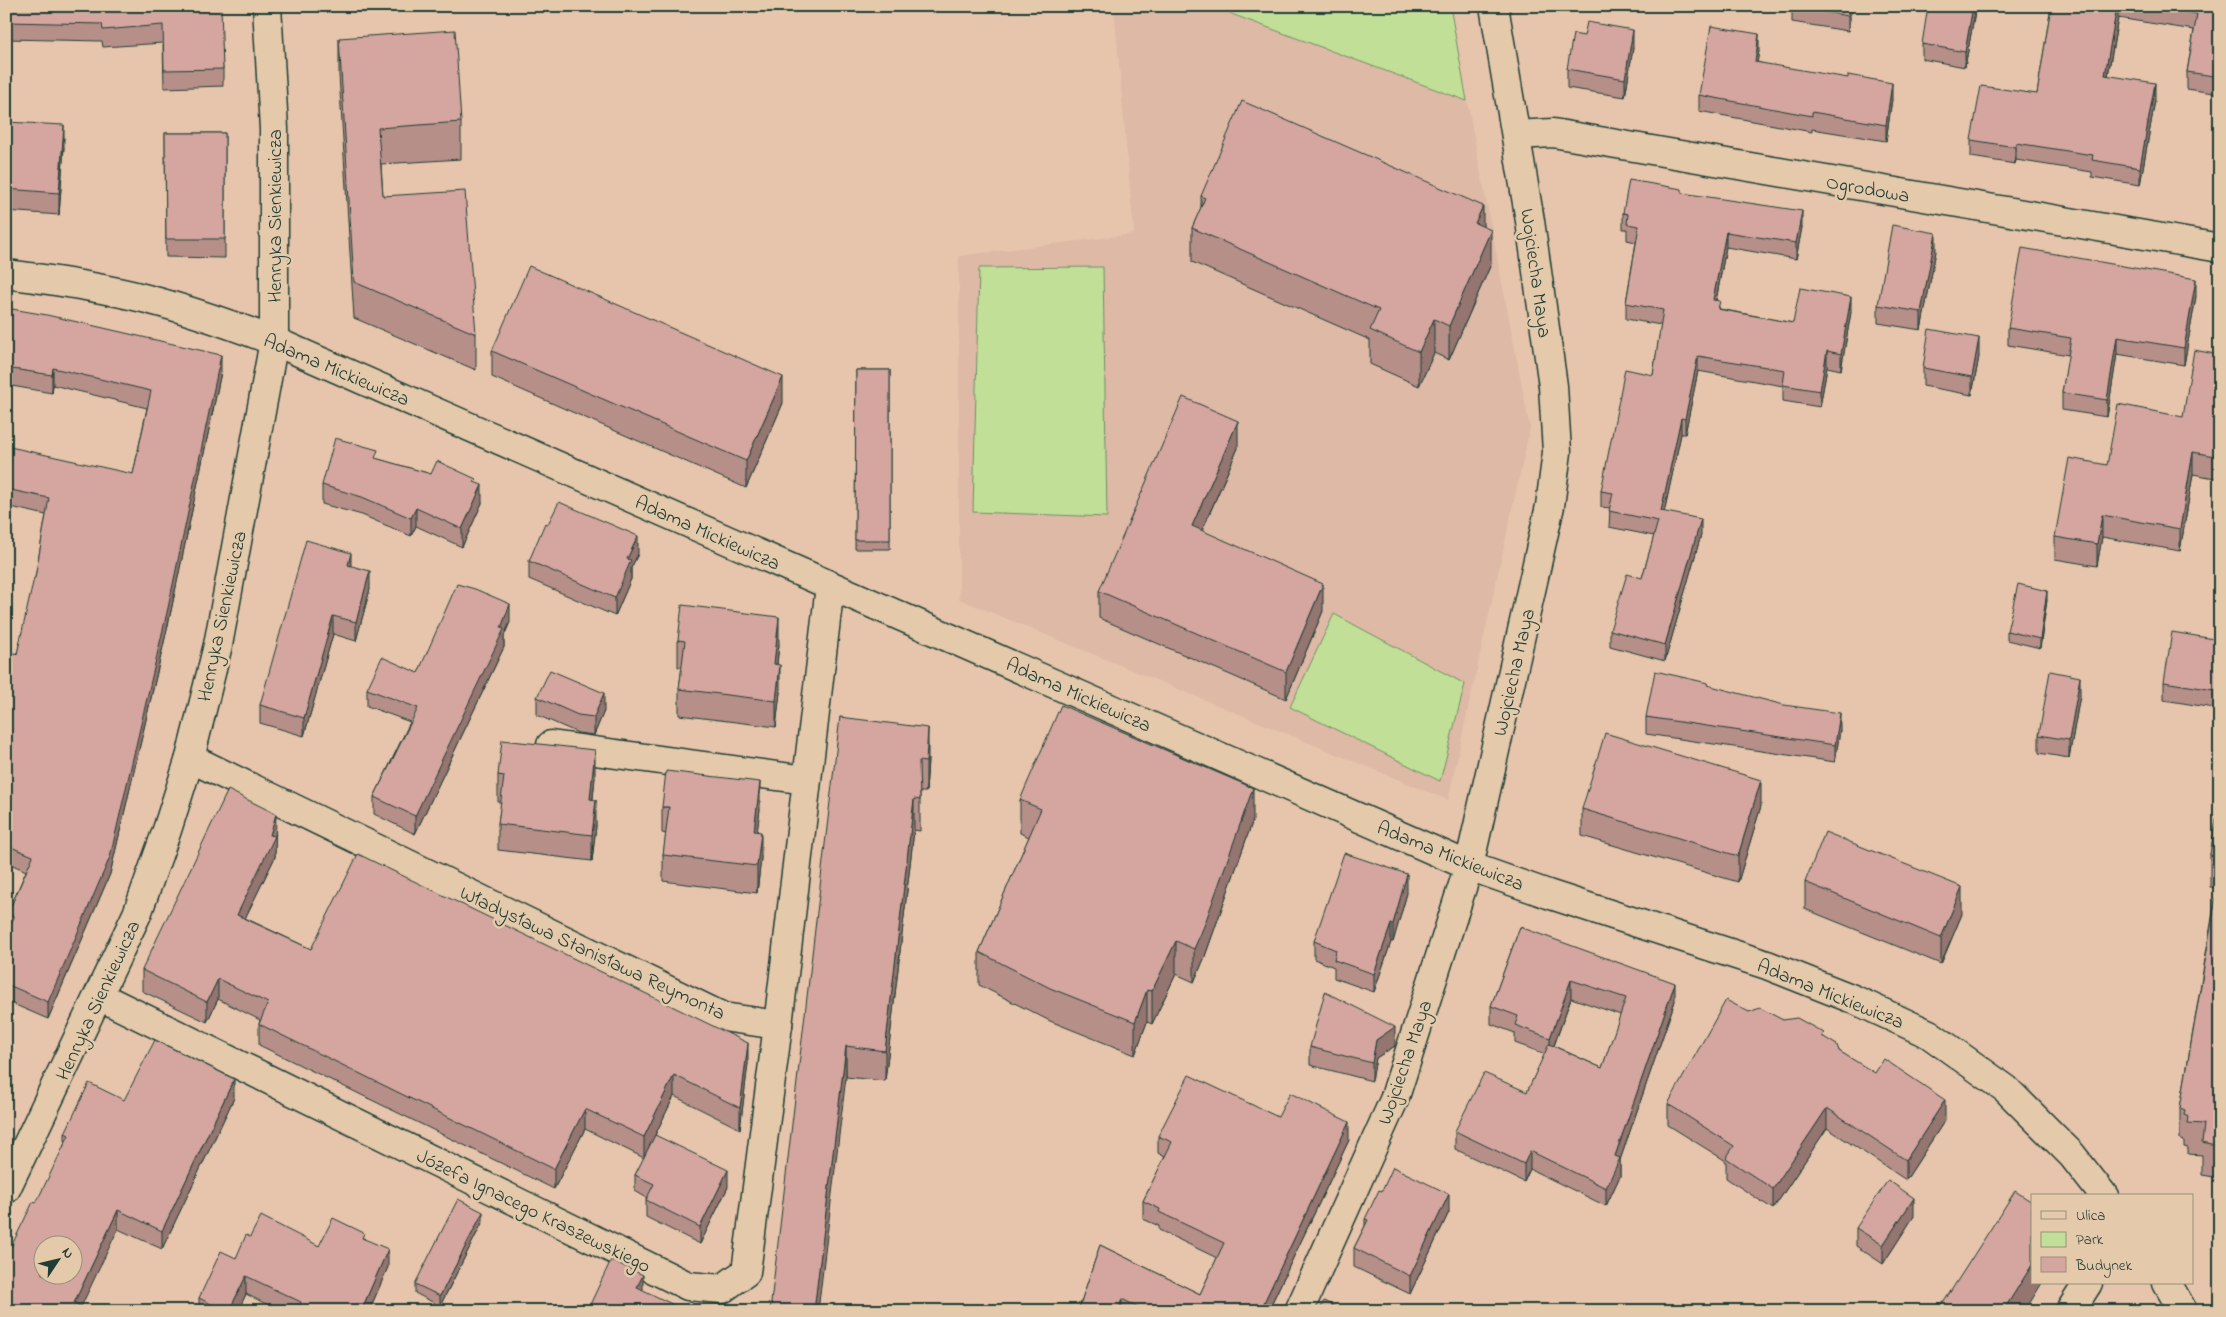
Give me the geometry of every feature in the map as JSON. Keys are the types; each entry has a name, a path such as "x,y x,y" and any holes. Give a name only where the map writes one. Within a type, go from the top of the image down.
{"street":[{"name":"Henryka Sienkiewicza","path":"6,1189 100,996 137,914 190,758 218,645 274,342 274,129 267,6"},
{"name":"Wojciecha Maya","path":"1299,1311 1394,1100 1469,866 1550,506 1557,452 1553,386 1516,135 1494,6"},
{"name":"Ogrodowa","path":"1516,135 1553,133 2220,248"},
{"name":"Adama Mickiewicza","path":"6,274 49,279 146,298 218,320 274,342 1469,866 1767,965 1853,998 1928,1034 2006,1089 2072,1155 2102,1194"},
{"path":"778,1025 830,586"},
{"path":"551,745 806,780"},
{"name":"Władysława Stanisława Reymonta","path":"190,758 724,1017 778,1025"},
{"name":"Józefa Ignacego Kraszewskiego","path":"100,996 688,1286 722,1289 746,1272 778,1025"},
{"path":"2070,1311 2087,1284"},
{"path":"2168,1284 2184,1311"}],"shaded area":[{"path":"1114,6 1216,6 1234,15 1467,101 1530,428 1448,800 959,599 959,256 1134,234"}],"green space":[{"path":"1216,6 1450,6 1467,101 1234,15"},
{"path":"1103,267 1107,517 973,512 979,268"},
{"path":"1334,614 1465,684 1440,781 1290,707"}],"building":[{"path":"6,6 221,7 223,69 164,70 163,25 103,30 102,24 6,22"},
{"path":"1792,6 1849,6 1848,16"},
{"path":"1928,6 1973,6 1965,52 1922,44"},
{"path":"2051,6 2117,6 2105,75 2155,83 2140,168 2092,160 2093,155 2016,143 2015,147 1971,140 1981,86 2037,94"},
{"path":"2151,6 2220,6 2220,77 2187,72 2197,14"},
{"path":"1587,22 1633,30 1625,79 1567,69 1573,34 1584,36"},
{"path":"1711,26 1759,34 1755,62 1848,78 1848,75 1892,83 1886,125 1812,112 1812,116 1699,95"},
{"path":"455,30 461,122 378,128 383,196 465,191 476,334 354,282 339,38"},
{"path":"1242,101 1483,206 1475,223 1491,230 1449,326 1434,319 1419,352 1370,330 1379,310 1192,228 1205,198 1201,196"},
{"path":"6,122 64,125 59,193 6,189"},
{"path":"165,133 225,133 225,239 166,239"},
{"path":"1629,180 1682,189 1682,193 1802,211 1796,243 1726,232 1713,300 1720,301 1718,309 1793,323 1800,288 1851,297 1841,354 1827,351 1820,391 1783,385 1785,370 1698,356 1685,419 1681,418 1661,511 1701,519 1665,645 1610,630 1627,574 1642,578 1658,521 1609,511 1613,493 1601,491 1625,369 1653,375 1663,310 1626,303 1639,226 1627,224 1628,214 1623,213"},
{"path":"1892,225 1936,233 1921,312 1878,305"},
{"path":"2022,248 2196,279 2184,348 2117,337 2107,400 2062,393 2071,338 2008,328"},
{"path":"529,266 783,377 746,461 492,351"},
{"path":"6,308 47,315 221,355 168,608 110,857 48,1002 6,984 6,936 14,917 8,913 33,856 6,845 6,651 17,654 35,578 49,498 6,489 6,465 10,447 133,474 151,391 53,368 52,375 6,368"},
{"path":"1929,329 1979,338 1972,377 1923,368"},
{"path":"2194,350 2220,355 2220,457 2193,452 2180,529 2102,515 2097,544 2055,537 2069,458 2107,465 2118,404 2183,417"},
{"path":"856,370 890,370 890,540 855,540"},
{"path":"1183,397 1238,421 1192,526 1323,584 1286,672 1099,591"},
{"path":"335,438 378,450 375,458 431,474 437,461 476,479 474,482 482,485 462,529 416,508 411,518 362,497 322,485"},
{"path":"559,502 638,536 627,559 631,560 615,598 529,561 545,523 548,524"},
{"path":"306,540 351,553 348,565 370,571 356,622 333,616 304,718 260,705"},
{"path":"457,584 475,589 510,604 501,628 504,629 415,816 374,797 418,708 367,689 382,657 418,673"},
{"path":"2018,584 2047,591 2040,639 2007,631"},
{"path":"682,605 779,617 774,664 780,665 776,701 679,689 685,641 678,640"},
{"path":"2172,632 2220,640 2220,691 2164,682"},
{"path":"550,670 604,693 594,717 578,715 537,697"},
{"path":"1655,671 1708,683 1707,685 1784,705 1840,713 1835,745 1646,717"},
{"path":"2050,671 2080,677 2069,740 2039,735"},
{"path":"1061,705 1253,788 1194,949 1176,941 1152,991 1147,990 1135,1022 1050,988 979,952 1041,809 1020,800"},
{"path":"840,717 928,728 926,762 919,761 920,800 914,799 885,1051 846,1046 814,1311 770,1311"},
{"path":"1605,733 1761,780 1738,856 1582,809"},
{"path":"502,740 595,750 590,799 596,800 592,835 498,824 504,776 498,775"},
{"path":"666,771 760,782 754,831 761,832 757,866 663,855 669,807 662,807"},
{"path":"228,790 276,814 270,835 275,836 237,915 311,949 358,854 748,1043 740,1108 674,1075 644,1137 585,1109 554,1169 259,1024 268,1003 218,979 207,1002 142,970"},
{"path":"2220,796 2220,857 2210,855"},
{"path":"1825,832 1962,887 1941,938 1805,882"},
{"path":"1344,853 1407,874 1393,924 1391,924 1374,974 1334,960 1336,950 1314,941"},
{"path":"2220,874 2220,1147 2202,1143 2204,1124 2188,1123 2189,1117 2184,1115 2185,1110 2180,1108"},
{"path":"1520,927 1675,983 1615,1156 1620,1158 1606,1188 1530,1151 1524,1164 1455,1131 1484,1073 1527,1092 1549,1044 1602,1068 1626,998 1571,980 1550,1038 1515,1025 1518,1016 1491,1006"},
{"path":"1325,992 1395,1027 1376,1040 1372,1063 1310,1047"},
{"path":"1726,1000 1749,1012 1760,1008 1783,1020 1797,1018 1824,1033 1822,1036 1837,1045 1839,1051 1875,1073 1884,1059 1945,1100 1906,1160 1827,1108 1773,1189 1726,1158 1734,1146 1668,1104"},
{"path":"155,1040 234,1079 162,1231 118,1210 74,1303 89,1311 6,1311 6,1257 33,1202 36,1203 69,1135 65,1133 89,1083 124,1100"},
{"path":"6,1072 12,1075 6,1087"},
{"path":"1189,1075 1278,1117 1290,1093 1349,1122 1260,1311 1146,1311 1122,1299 1118,1311 1078,1311 1100,1245 1200,1294 1224,1243 1159,1212 1160,1209 1143,1201 1172,1142 1158,1136"},
{"path":"655,1135 728,1170 700,1227 646,1200 654,1184 635,1175"},
{"path":"1393,1167 1449,1194 1410,1276 1354,1248 1368,1220 1365,1219 1379,1190 1382,1191"},
{"path":"1888,1180 1914,1198 1883,1245 1856,1228"},
{"path":"2015,1191 2031,1201 2031,1267 2003,1311 1938,1311"},
{"path":"458,1199 483,1212 440,1296 415,1284"},
{"path":"261,1216 319,1246 333,1218 364,1233 362,1238 388,1249 361,1311 297,1311 301,1302 246,1276 229,1311 225,1311 199,1298 221,1251 236,1258 246,1235 250,1237"},
{"path":"611,1260 643,1275 637,1287 686,1311 587,1311"},
{"path":"1324,1301 1343,1311 1319,1311"}]}
